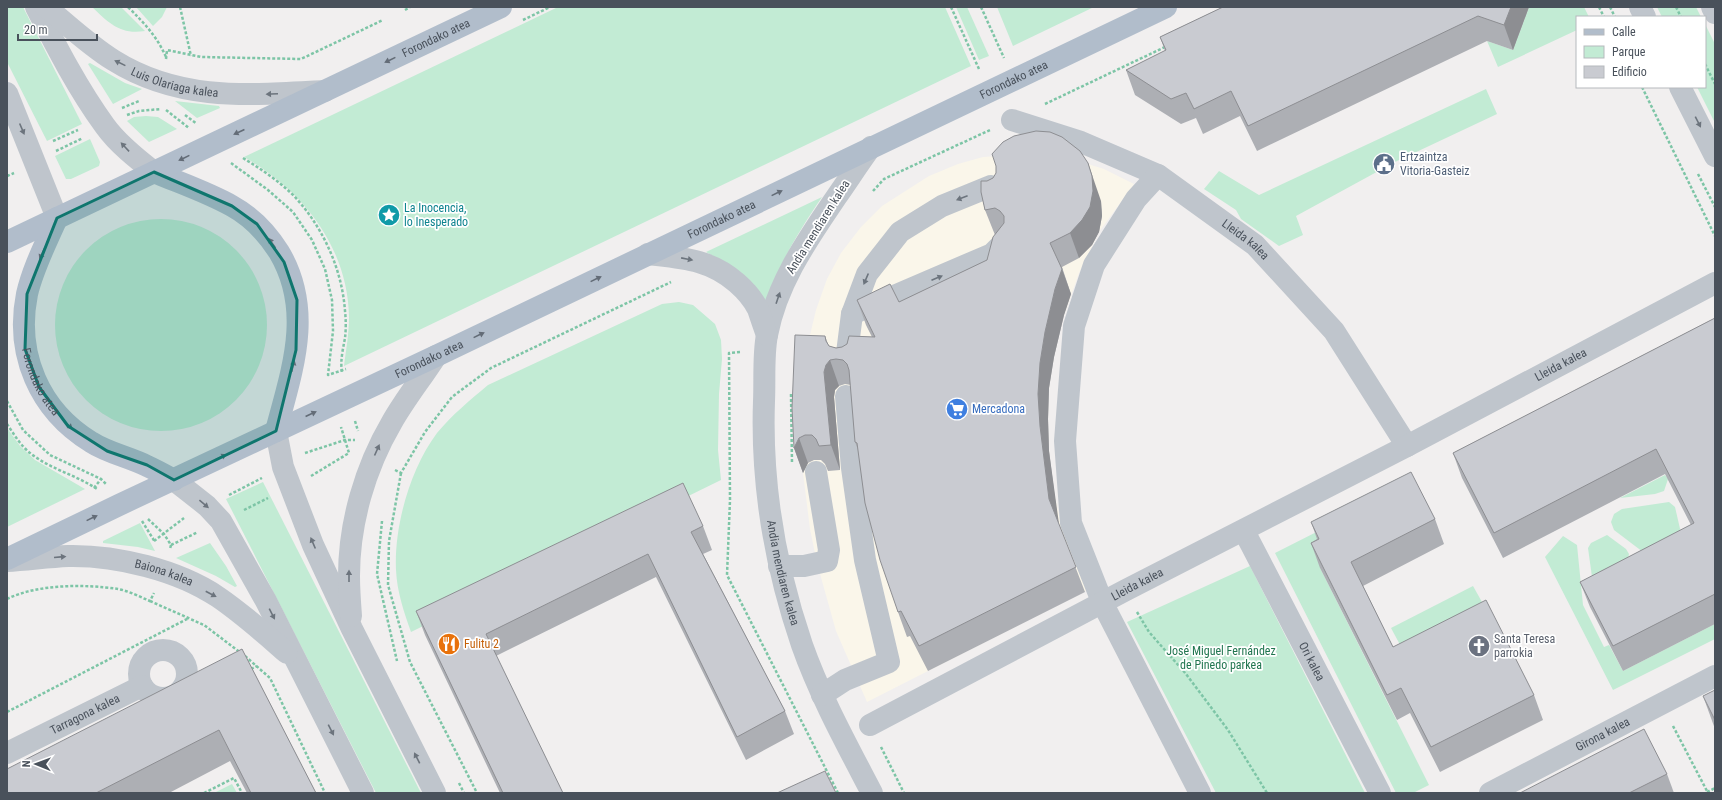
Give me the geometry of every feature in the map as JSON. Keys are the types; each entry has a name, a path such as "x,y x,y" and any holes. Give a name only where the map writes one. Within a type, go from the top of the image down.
{"main road":[{"name":"Forondako atea","path":"7,242 501,7"},
{"name":"Forondako atea","path":"7,560 119,504 174,480 436,356 1166,7"},
{"path":"154,172 232,206 257,224 273,244 284,262 297,300 298,325 296,350 276,431"},
{"name":"Forondako atea","path":"57,218 35,269 28,294 24,320 25,349 38,387 53,409 68,426 91,442 107,450 147,465 174,480"}],"street":[{"path":"36,7 75,82 105,126 134,157 154,172"},
{"name":"Luis Olariaga kalea","path":"46,7 88,42 113,60 157,82 170,86 210,93 236,94 325,91"},
{"path":"1640,7 1644,16"},
{"path":"1712,7 1715,13"},
{"path":"1681,88 1715,156"},
{"path":"7,93 57,218"},
{"name":"Lleida kalea","path":"1012,120 1081,142 1158,175 1255,245 1334,332 1407,446"},
{"name":"Andia mendiaren kalea","path":"871,148 812,232 787,274 767,335 764,416 765,475 771,523 779,566 802,645 822,695 872,793"},
{"path":"1158,175 1136,199 1094,265 1074,326 1065,440 1071,523 1103,604 1200,793"},
{"path":"846,361 852,314 867,274 900,232 942,206 991,186 993,194"},
{"path":"852,314 992,254 1001,245"},
{"name":"Andia mendiaren kalea","path":"648,254 685,258 706,264 726,273 744,290 757,308 767,335"},
{"name":"Lleida kalea","path":"870,725 1103,604 1126,590 1244,531 1407,446 1715,283"},
{"path":"352,629 349,576 351,543 358,506 372,462 392,421 436,356"},
{"path":"822,695 845,680 889,662 865,560 852,468 846,396"},
{"path":"276,431 283,467 314,545 352,629 435,793"},
{"path":"779,566 804,566 826,561 829,550 816,472"},
{"name":"Baiona kalea","path":"174,480 207,506 221,522 243,559 363,793"},
{"name":"Ori kalea","path":"1244,531 1380,793"},
{"name":"Baiona kalea","path":"7,560 68,556 109,559 161,571 217,596 252,622 295,660"},
{"name":"Girona kalea","path":"1490,793 1715,676"},
{"name":"Tarragona kalea","path":"7,753 142,686"}],"path":[{"path":"128,7 158,40 169,64"},
{"path":"180,7 191,56"},
{"path":"405,10 410,7"},
{"path":"951,7 989,92"},
{"path":"1599,7 1604,16"},
{"path":"1610,7 1614,16"},
{"path":"1676,7 1680,16"},
{"path":"872,191 884,179 1171,44"},
{"path":"997,59 1010,53"},
{"path":"971,71 984,65"},
{"path":"1706,66 1715,84"},
{"path":"1642,88 1715,236"},
{"path":"184,113 219,141"},
{"path":"235,159 231,163 268,190 292,212 312,240 325,269 332,300 332,331 328,375 349,368"},
{"path":"477,793 410,662 388,585 389,541 401,473 425,432 452,397 491,368 673,281"},
{"path":"7,401 23,430 50,455 101,479 94,488 88,491"},
{"path":"154,541 186,517 283,467 307,452 345,440 361,440"},
{"path":"349,453 401,473"},
{"path":"1126,590 1149,632 1186,674 1228,730 1267,793"},
{"path":"150,601 204,625 257,666 270,678 325,793"},
{"path":"7,712 189,618"},
{"path":"250,670 257,666"},
{"path":"1661,704 1707,793 1715,788"},
{"path":"870,725 904,793"},
{"path":"204,793 234,778 242,793"}],"highlighted area":[{"path":"154,172 232,206 257,224 284,262 297,300 296,350 276,431 174,480 147,465 107,451 68,426 39,387 25,349 27,294 57,218"}],"shaded area":[{"name":"Mercadona","path":"1013,155 1078,161 1104,169 1134,184 1099,232 1079,273 1062,321 1049,388 1049,451 1053,486 1061,525 1087,590 867,702 836,631 817,563 810,529 803,473 801,433 804,360 816,310 827,279 841,253 861,227 882,206 929,176 958,164 983,157"}],"green space":[{"path":"7,7 23,7 82,124 47,141 7,62"},
{"path":"92,7 121,7 145,31 136,32 122,29 110,23"},
{"path":"136,7 167,7 162,17 153,26"},
{"path":"558,7 945,7 971,66 344,366 349,323 347,292 331,245 303,204 285,186 244,157"},
{"path":"956,7 967,7 989,56 979,60"},
{"path":"997,7 1094,7 1013,46"},
{"path":"1529,7 1584,7 1588,16 1576,16 1576,30 1498,67 1487,41 1513,50"},
{"path":"1657,7 1696,7 1700,16 1662,16"},
{"path":"1706,26 1715,44 1715,123 1698,88 1706,88"},
{"path":"90,63 125,83 142,89 113,104 88,64"},
{"path":"1486,89 1497,114 1395,162 1296,216 1303,235 1279,246 1241,219 1236,210 1204,189 1219,171 1259,195"},
{"path":"175,101 219,106 220,108 197,118"},
{"path":"134,117 158,117 177,129 149,142 127,121"},
{"path":"90,139 100,162 99,166 71,179 66,179 55,156"},
{"path":"822,197 797,236 783,262 772,290 768,306 730,266 706,252"},
{"path":"151,219 171,219 192,223 211,231 236,250 249,266 259,284 265,304 267,325 265,346 259,366 249,384 236,400 211,419 192,427 171,431 151,431 130,427 111,419 94,407 79,392 67,375 59,356 55,335 55,315 59,294 67,275 79,258 94,243 111,231 130,223"},
{"path":"679,302 693,305 715,324 721,340 722,359 719,394 718,450 721,480 411,632 401,602 398,586 396,553 398,535 401,517 412,481 427,447 437,433 455,414 488,385 662,304"},
{"path":"7,428 20,446 35,460 85,489 7,527"},
{"path":"1665,475 1668,479 1664,491 1655,494 1620,498"},
{"path":"263,482 421,793 376,793 226,499"},
{"path":"1669,502 1675,507 1681,533 1643,552 1614,530 1611,522 1614,514 1622,509"},
{"path":"1356,512 1320,568 1429,785 1413,793 1396,793 1275,553"},
{"path":"140,523 155,551 138,547 103,543 103,541"},
{"path":"1607,535 1626,549 1629,554 1624,576 1592,577 1588,548 1591,543"},
{"path":"1563,536 1577,545 1583,605 1604,647 1609,645 1623,671 1715,624 1715,639 1613,690 1545,557"},
{"path":"210,543 226,566 237,586 235,587 216,576 176,558"},
{"name":"José Miguel Fernández de Pinedo parkea","path":"1250,566 1365,793 1216,793 1127,622"},
{"path":"1473,586 1495,625 1412,667 1391,628"},
{"path":"232,784 237,793 214,793"}],"building":[{"path":"1223,7 1511,7 1504,25 1478,16 1248,126 1231,91 1194,109 1186,93 1171,99 1126,70 1166,50 1160,37"},
{"name":"Mercadona","path":"1036,131 1050,132 1062,137 1080,151 1088,163 1092,176 1093,191 1090,207 1082,220 1070,233 1050,243 1062,269 1055,289 1045,332 1040,363 1038,394 1040,426 1049,499 1076,567 919,646 901,611 898,612 880,560 865,503 857,443 855,442 849,370 847,364 843,360 830,360 826,365 824,372 831,445 819,446 816,439 812,435 805,435 799,438 794,448 792,408 795,335 825,336 829,346 836,348 847,344 849,336 875,337 857,300 890,284 899,302 987,260 993,237 1004,223 1004,216 995,208 985,210 981,192 981,181 987,181 993,178 996,173 996,166 992,154 1003,142 1014,136"},
{"path":"1715,318 1715,594 1613,646 1580,582 1694,523 1656,449 1494,533 1453,453"},
{"name":"Santa Teresa parrokia","path":"1411,472 1435,519 1351,562 1393,647 1486,600 1534,695 1431,747 1401,688 1387,695 1311,543 1319,539 1311,522"},
{"path":"683,483 703,526 691,532 785,711 737,737 648,554 486,634 563,793 503,793 416,611"},
{"path":"242,649 316,793 251,793 219,730 96,793 7,793 7,769"},
{"path":"1715,690 1715,720 1703,696"},
{"path":"1644,729 1667,774 1629,793 1520,793"},
{"path":"825,771 836,793 777,793"}],"place":[{"name":"Ertzaintza Vitoria-Gasteiz","path":"1384,164"},
{"name":"La Inocencia, lo Inesperado","path":"389,215"},
{"name":"Mercadona","path":"957,409"},
{"name":"Fulitu 2","path":"449,644"},
{"name":"Santa Teresa parrokia","path":"1479,646"}]}
